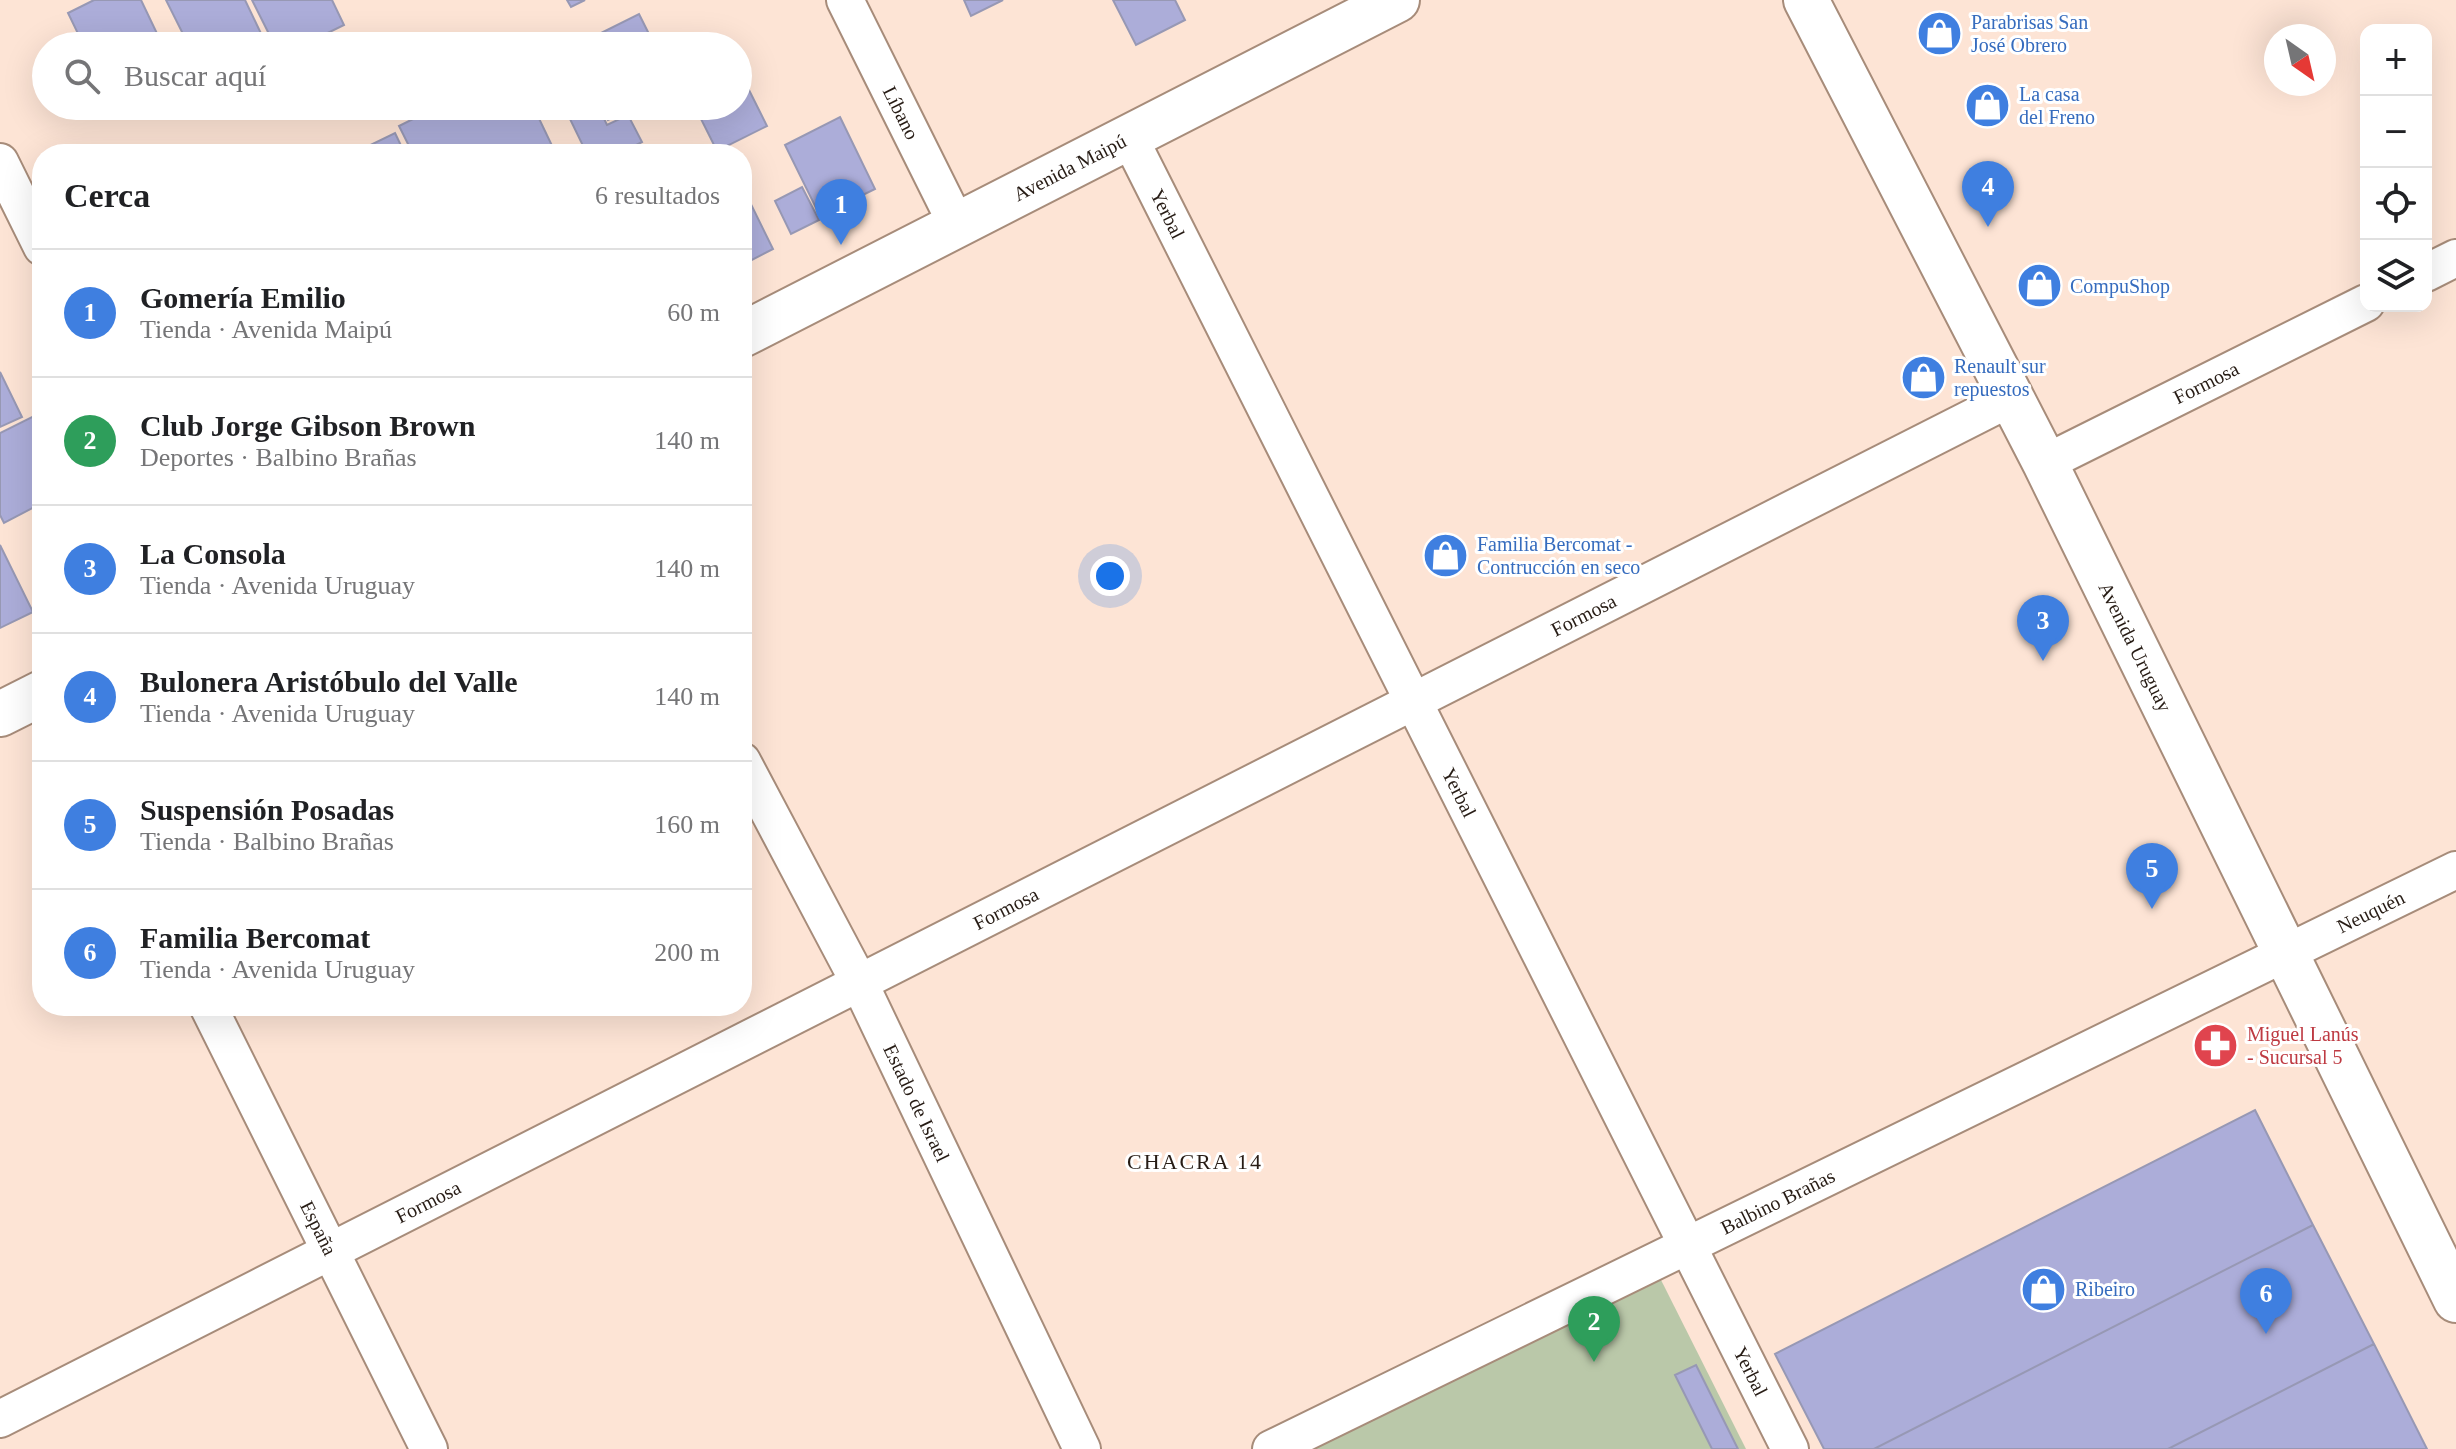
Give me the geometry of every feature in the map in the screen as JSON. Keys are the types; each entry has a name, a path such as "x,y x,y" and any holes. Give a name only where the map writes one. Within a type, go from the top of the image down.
{"main road":[{"name":"Avenida Maipú","path":"752,330 1397,0"},
{"name":"Avenida Uruguay","path":"1806,0 2045,463 2456,1300"},
{"path":"0,714 32,698"}],"street":[{"name":"Líbano","path":"845,0 957,225"},
{"name":"Yerbal","path":"1129,137 1790,1449"},
{"path":"0,162 32,227"},
{"path":"2432,270 2456,258"},
{"name":"Formosa","path":"2045,463 2360,306"},
{"name":"Formosa","path":"0,1419 2011,398"},
{"name":"Estado de Israel","path":"752,780 859,982 1082,1449"},
{"name":"Neuquén","path":"2286,954 2456,870"},
{"name":"Balbino Brañas","path":"1271,1449 2286,954"},
{"name":"España","path":"213,1016 429,1449"}],"green space":[{"path":"1658,1274 1746,1449 1315,1449"}],"building":[{"path":"94,0 141,0 156,32 77,32 68,13"},
{"path":"166,0 245,0 260,32 182,32"},
{"path":"252,0 332,0 344,25 330,32 268,32"},
{"path":"567,0 585,0 571,7"},
{"path":"964,0 1003,0 971,16"},
{"path":"1113,0 1175,0 1185,20 1136,45"},
{"path":"639,14 648,32 603,32"},
{"path":"752,96 767,126 731,144 714,144 702,120 752,120"},
{"path":"840,117 875,189 820,216 785,145"},
{"path":"411,120 540,120 551,144 408,144 399,126"},
{"path":"570,120 605,120 607,125 618,120 631,120 642,142 638,144 582,144"},
{"path":"395,133 400,144 372,144"},
{"path":"802,187 819,220 791,234 775,201"},
{"path":"752,206 773,249 752,260"},
{"path":"0,372 22,417 0,427"},
{"path":"32,417 32,508 4,523 0,515 0,433"},
{"path":"0,545 32,612 0,628"},
{"name":"Ribeiro","path":"2255,1110 2313,1225 1874,1449 1824,1449 1775,1354"},
{"path":"2313,1225 2374,1344 2168,1449 1874,1449"},
{"path":"2374,1344 2427,1449 2168,1449"},
{"path":"1696,1365 1738,1449 1712,1449 1675,1375"}],"place":[{"name":"Parabrisas San José Obrero","path":"1940,34"},
{"name":"La casa del Freno","path":"1988,105"},
{"name":"Bulonera Aristóbulo del Valle","path":"1988,227"},
{"name":"Gomería Emilio","path":"841,245"},
{"name":"CompuShop","path":"2039,286"},
{"name":"Renault sur repuestos","path":"1923,377"},
{"name":"Familia Bercomat - Contrucción en seco","path":"1446,555"},
{"name":"La Consola","path":"2043,661"},
{"name":"Suspensión Posadas","path":"2152,909"},
{"name":"Miguel Lanús - Sucursal 5","path":"2216,1046"},
{"name":"Ribeiro","path":"2044,1289"},
{"name":"Familia Bercomat","path":"2266,1334"},
{"name":"Club Jorge Gibson Brown","path":"1594,1362"}],"district":[{"name":"CHACRA 14","path":"1195,1161"}]}
